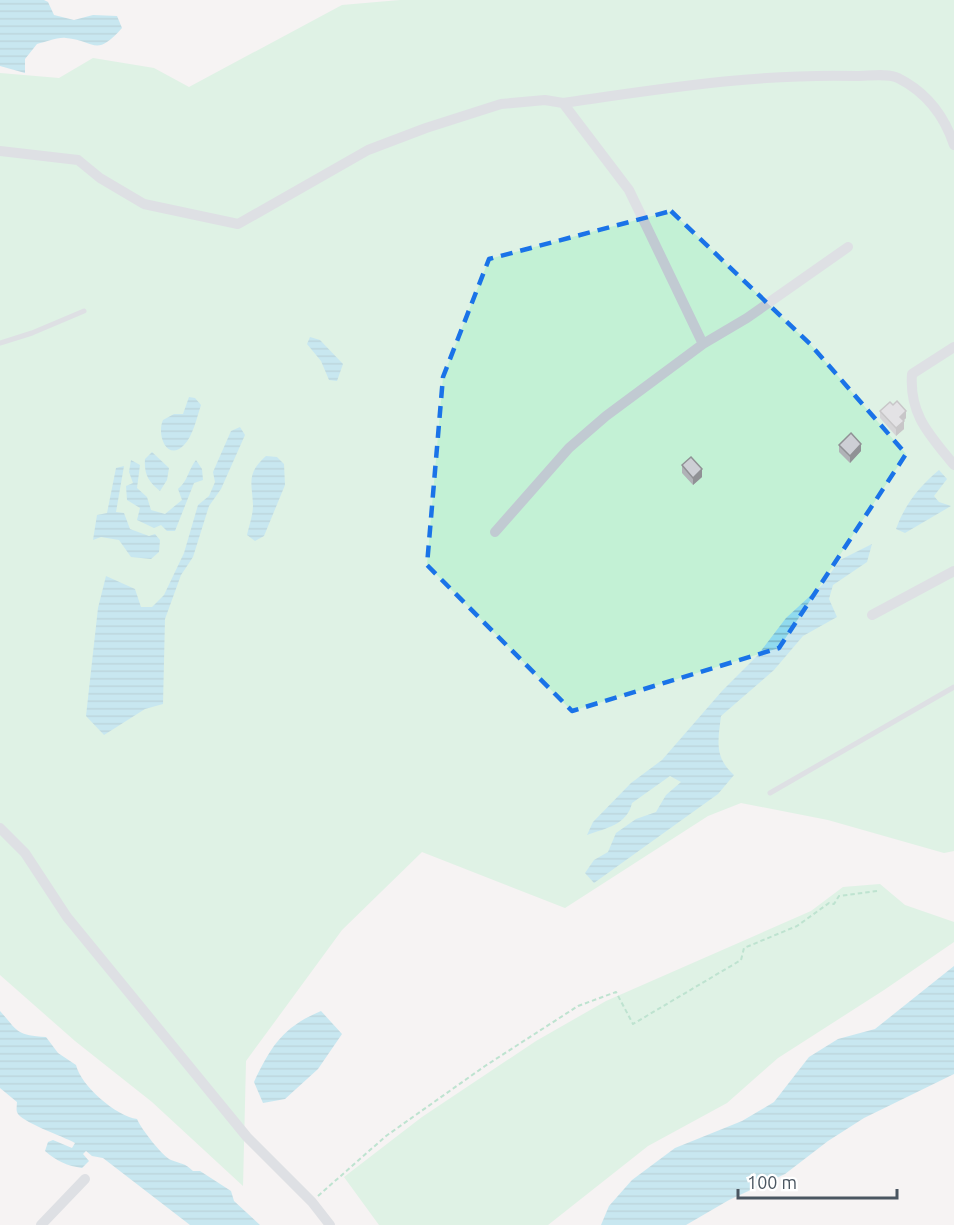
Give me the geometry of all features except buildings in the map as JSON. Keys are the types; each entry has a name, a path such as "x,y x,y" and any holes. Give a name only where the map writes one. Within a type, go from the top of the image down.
{"street":[{"path":"0,151 78,160 100,178 144,204 238,224 368,150 501,104 545,100 563,103 700,84 802,74 896,76 930,99 948,128 954,145"},
{"path":"563,103 629,190 703,344"},
{"path":"495,532 569,448 606,416 703,344 747,318 848,247"},
{"path":"954,347 912,374 910,396 922,426 954,465"},
{"path":"872,615 954,571"},
{"path":"0,828 25,853 67,917 247,1137 312,1202 330,1225"},
{"path":"41,1225 85,1179"}],"lane":[{"path":"0,343 32,333 84,311"},
{"path":"770,793 954,687"}],"path":[{"path":"312,1202 386,1136 485,1066 578,1006 616,992 633,1024 741,960 744,948 797,926 829,903 834,904 839,896 877,891"}],"highlighted area":[{"path":"671,211 810,344 906,454 779,648 572,711 427,565 443,377 489,259"}],"green space":[{"path":"400,0 954,0 954,851 944,853 828,820 741,803 708,816 565,908 422,852 342,930 246,1061 243,1186 152,1102 75,1041 0,975 0,73 59,78 93,58 154,68 189,87 342,5"},
{"path":"880,884 905,905 954,922 954,942 778,1058 727,1103 648,1146 548,1225 379,1225 344,1177 422,1117 536,1041 606,1001 811,911 843,887"}],"water":[{"path":"0,0 44,0 48,2 54,15 74,20 93,15 117,16 122,28 106,43 100,45 63,38 37,44 25,59 25,73 0,66"},
{"path":"310,337 320,340 343,364 337,381 329,380 321,361 307,344"},
{"path":"189,397 195,398 201,405 190,437 184,445 173,451 168,449 162,439 161,426 163,420 174,414 183,414"},
{"path":"240,427 245,435 221,489 209,506 193,557 181,575 165,619 163,704 145,709 104,735 86,716 98,608 106,576 135,589 141,607 152,607 164,595 184,553 198,505 209,496 215,482 213,472 231,431"},
{"path":"152,452 169,468 167,480 160,491 150,480 145,469 145,459"},
{"path":"266,456 277,457 284,464 285,485 264,536 255,541 247,535 253,509 252,479 255,468"},
{"path":"131,460 140,465 137,488 147,497 151,510 165,514 182,500 178,489 196,460 202,469 203,480 194,483 175,531 167,531 161,525 154,528 137,520 140,508 127,500 126,486 133,483 129,472"},
{"path":"124,466 116,512 124,513 130,529 149,536 155,534 160,540 159,552 151,559 131,557 119,540 101,537 93,540 97,515 107,513 116,468"},
{"path":"939,470 947,479 934,496 939,502 951,506 905,533 896,529 913,497"},
{"path":"872,544 867,562 833,585 829,599 837,617 803,636 774,670 721,716 720,755 734,775 718,794 594,883 585,873 594,860 608,852 616,833 636,819 656,812 666,795 681,782 670,776 632,803 621,821 587,835 593,822 631,783 662,760 722,691 757,656 786,618 822,585 840,560"},
{"path":"954,966 954,1074 864,1118 828,1141 785,1174 729,1200 686,1225 601,1225 609,1206 632,1180 675,1148 742,1121 774,1102 809,1057 838,1039 875,1029"},
{"path":"0,1011 18,1031 28,1035 46,1037 58,1053 76,1065 85,1082 100,1099 119,1112 137,1119 152,1142 167,1158 193,1171 200,1171 231,1191 234,1201 260,1225 190,1225 103,1158 92,1156 86,1151 83,1154 89,1161 82,1168 72,1166 49,1155 45,1151 48,1142 53,1140 72,1148 75,1143 20,1116 17,1111 17,1102 0,1088"},
{"path":"321,1011 342,1034 318,1069 285,1099 263,1103 254,1082 266,1058 288,1031"}]}
